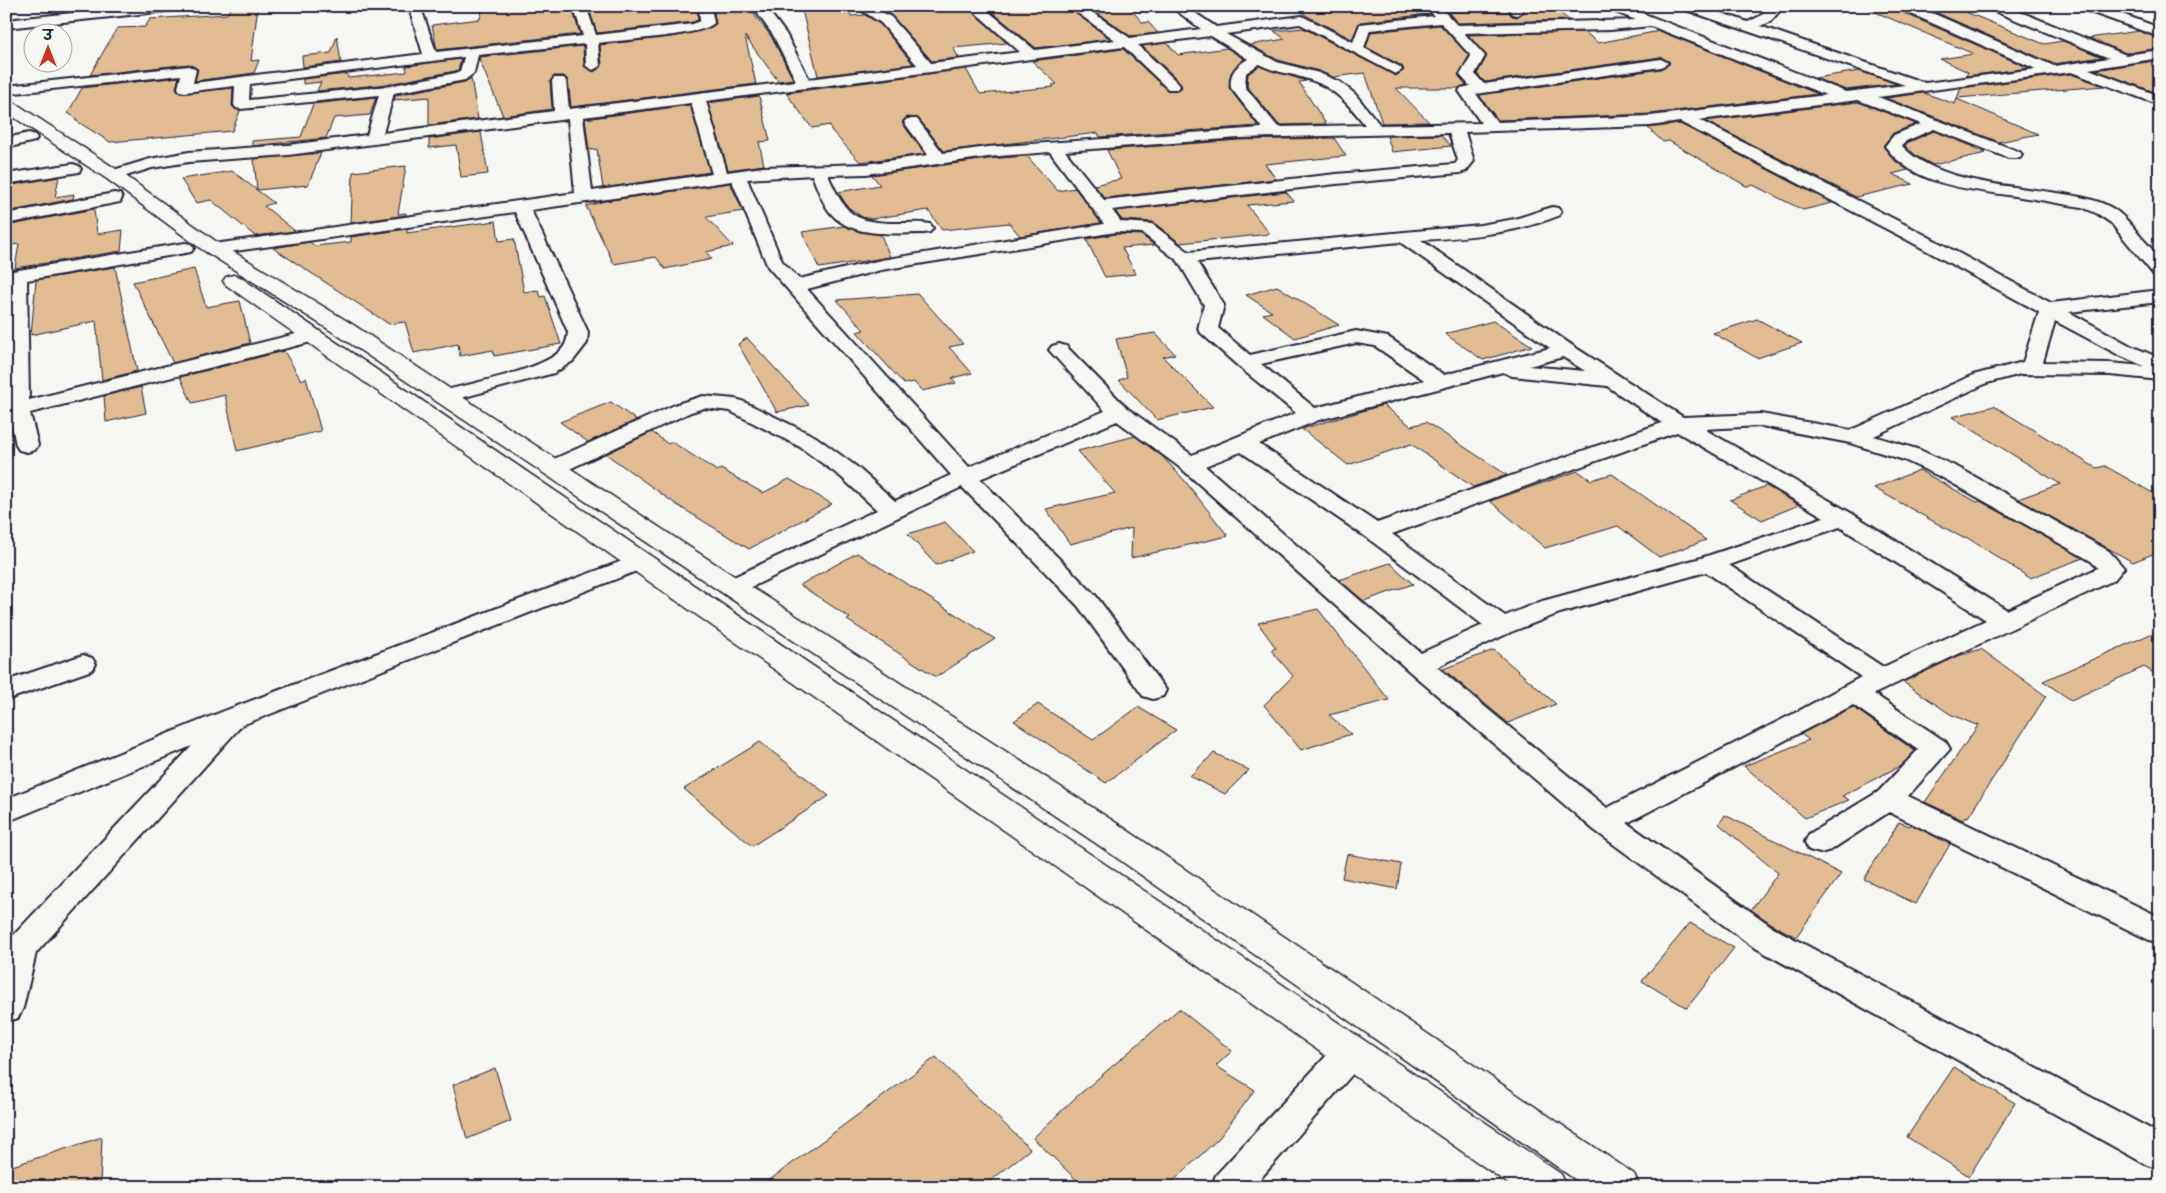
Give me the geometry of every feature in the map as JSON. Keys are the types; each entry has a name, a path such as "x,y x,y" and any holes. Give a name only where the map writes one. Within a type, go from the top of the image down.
{"main road":[{"path":"6,104 114,187 185,248 1547,1187"},
{"path":"14,135 73,169 114,187 344,329 1108,835 1620,1187"}],"street":[{"path":"6,24 177,6"},
{"path":"579,6 591,38 593,66"},
{"path":"6,90 189,70 185,88 472,52 704,26 707,24 705,6"},
{"path":"758,6 779,34 805,84"},
{"path":"860,6 886,20 927,68"},
{"path":"974,6 1032,55"},
{"path":"1074,6 1126,42 1173,86"},
{"path":"1176,6 1212,31 1268,64 1315,76 1335,84 1348,94 1376,130"},
{"path":"1432,6 1478,56 1467,75 1481,89"},
{"path":"1612,6 2014,155"},
{"path":"1688,6 1924,87"},
{"path":"1748,27 1765,19 1778,6"},
{"path":"1905,6 2053,71"},
{"path":"1994,6 2124,59"},
{"path":"2086,6 2160,33"},
{"path":"416,11 431,58"},
{"path":"1287,11 1395,70"},
{"path":"6,219 114,187 150,164 189,157 288,150 1302,20"},
{"path":"1357,49 1364,27 1448,24 1611,26 1654,22"},
{"path":"2023,32 2050,29"},
{"path":"1977,38 2005,34"},
{"path":"243,80 241,105 388,90 460,77 467,73 472,52"},
{"path":"214,249 763,172 866,169 988,152 1239,133 1650,121 2053,71 2124,59 2155,57"},
{"path":"1258,58 1240,71 1236,79 1238,88 1274,132"},
{"path":"1492,127 1466,91 1661,63"},
{"path":"357,93 362,67"},
{"path":"2073,68 2160,101"},
{"path":"559,80 568,114 584,197"},
{"path":"374,139 388,90"},
{"path":"697,97 729,177 774,263 965,477 1087,601 1153,690"},
{"path":"1682,117 1906,232 2124,350 2160,366"},
{"path":"912,122 939,159"},
{"path":"1934,124 1900,138 1892,146 1900,156 1933,174 1962,182 2086,204 2104,210 2117,219 2160,271"},
{"path":"1100,206 1336,179 1417,174 1460,168 1466,161 1464,150 1455,128"},
{"path":"1054,147 1116,227"},
{"path":"6,178 73,169"},
{"path":"818,170 836,208 845,218 857,223 875,226 924,228"},
{"path":"446,396 547,369 566,357 577,343 578,332 521,206"},
{"path":"1185,258 1510,225 1537,220 1552,212"},
{"path":"795,286 881,265 1116,227 1146,228 1185,258 1214,305 1214,313 1208,322 1208,329 1214,336 1311,415"},
{"path":"1404,236 1566,350 1679,424 1843,518 2006,621"},
{"path":"27,445 13,411 12,277 185,248"},
{"path":"2049,309 2160,296"},
{"path":"2032,368 2049,309"},
{"path":"13,411 312,336"},
{"path":"1245,362 1356,337 1370,338 1381,341 1441,382"},
{"path":"1059,350 1119,413 1190,464 1418,666 1604,822 1764,936 2160,1153"},
{"path":"1190,464 1311,415 1566,350"},
{"path":"1494,368 1613,380"},
{"path":"1854,437 1980,379 2020,368 2110,369 2160,374"},
{"path":"553,468 684,408 704,402 720,402 734,405 808,442 850,472 892,510"},
{"path":"732,587 965,477 1119,413"},
{"path":"1374,532 1679,424 1761,420 1854,437 1912,455 1951,473 2100,556 2112,568 2105,574 1881,678 1855,694 1604,822"},
{"path":"1243,443 1374,532 1502,626"},
{"path":"1418,666 1502,626 1551,607 1710,563 1843,518"},
{"path":"6,810 234,718 638,562"},
{"path":"1710,563 1881,678"},
{"path":"6,691 83,664"},
{"path":"1820,842 1888,799 1936,749 1855,694"},
{"path":"6,1008 21,948 234,718"},
{"path":"1888,799 2160,931"},
{"path":"1229,1187 1352,1051"}],"building":[{"path":"232,6 258,6 251,61 259,60 254,73 195,81 198,69 189,64 90,75 117,28 145,27 150,19 227,14"},
{"path":"483,6 547,6 549,10 572,8 580,34 437,50 432,25 480,19"},
{"path":"588,6 697,6 698,20 597,33"},
{"path":"713,6 747,6 771,36 793,79 778,81 745,36 756,84 571,107 568,80 564,76 554,76 550,81 552,109 503,116 479,59 480,57 583,46 584,66 594,72 602,66 600,45 678,36 707,29 716,24"},
{"path":"801,6 848,6 851,16 865,15 880,24 913,64 818,76"},
{"path":"936,6 966,6 1007,43 953,48 959,58 932,61 892,16 886,12"},
{"path":"985,6 1066,6 1110,39 1036,48"},
{"path":"1087,6 1128,6 1143,23 1148,22 1158,33 1130,36"},
{"path":"1294,6 1414,7 1418,14 1430,14 1360,22 1352,39 1307,16"},
{"path":"1861,6 1897,6 1899,11 2029,68 1966,76 1968,72 1940,59 1974,54"},
{"path":"1921,6 1951,6 2044,44 2063,41 2102,57 2054,64"},
{"path":"1555,9 1569,20 1458,23 1448,12 1509,12 1512,16 1517,17 1525,11"},
{"path":"1440,25 1469,56 1458,75 1466,85 1459,88 1396,88 1429,122 1382,123 1365,73 1333,77 1319,71 1278,60 1250,45 1285,39 1274,31 1303,28 1396,76 1404,70 1402,66 1366,47 1371,32"},
{"path":"1659,31 1818,94 1650,114 1498,120 1479,95 1661,69 1670,62 1661,57 1485,82 1477,74 1487,56 1468,35 1585,32 1598,43"},
{"path":"2139,31 2160,39 2160,48 2126,53 2089,38"},
{"path":"337,36 341,62 303,67 302,56 331,53"},
{"path":"1167,43 1178,55 1227,48 1244,59 1231,73 1229,88 1258,126 1100,137 1098,133 944,151 918,118 907,117 902,123 925,154 860,162 831,130 830,125 812,128 786,93 966,69 980,94 1054,87 1052,85 1057,84 1032,61 1123,49 1167,90 1178,91 1182,87 1180,82 1142,46"},
{"path":"461,59 458,70 388,84 317,91 321,82 303,84 303,79 347,74 348,78 407,72 406,66"},
{"path":"2160,60 2160,94 2096,70"},
{"path":"1259,66 1306,81 1299,82 1326,124 1279,125 1247,86 1248,74"},
{"path":"1859,71 1897,84 1846,90 1815,78"},
{"path":"2071,74 2104,86 1957,98 1961,88"},
{"path":"179,77 176,88 180,93 233,88 232,106 240,111 232,131 110,142 75,120 77,119 68,113 82,88"},
{"path":"471,78 478,119 429,125 429,97 394,100 396,95 465,82"},
{"path":"1924,93 1955,104 1957,99 2038,134 1999,142 1886,98"},
{"path":"759,96 770,141 759,142 764,165 728,170 708,103"},
{"path":"376,97 370,115 334,118 326,138 252,146 252,141 301,137 313,104"},
{"path":"1858,102 1916,124 1893,133 1883,146 1895,161 1908,170 1892,174 1913,184 1856,197 1705,121"},
{"path":"690,105 710,172 603,188 597,149 589,150 585,119"},
{"path":"1680,124 1832,203 1803,210 1753,185 1746,186 1669,141 1663,142 1648,128"},
{"path":"1934,131 1986,153 1933,165 1918,157 1905,146 1907,143"},
{"path":"481,132 488,174 461,177 456,145 429,148 429,139"},
{"path":"1441,135 1451,146 1392,152 1387,136"},
{"path":"1334,138 1346,156 1265,164 1276,179 1105,198 1094,185 1121,179 1107,150 1239,140"},
{"path":"321,153 308,185 257,190 254,159"},
{"path":"1027,156 1058,191 1075,188 1101,223 1020,236 1009,223 942,230 928,210 871,219 862,217 848,207 838,192 880,185 872,175 988,159"},
{"path":"406,166 398,214 406,213 406,215 351,223 353,172"},
{"path":"232,171 274,203 264,206 295,231 255,236 211,200 196,203 181,179"},
{"path":"59,177 55,197 74,194 73,199 6,212 6,186"},
{"path":"730,183 743,211 706,217 733,246 706,252 712,259 665,269 656,257 614,264 586,206 605,201"},
{"path":"1286,192 1294,201 1247,205 1270,234 1180,243 1153,222 1122,220 1115,211"},
{"path":"94,209 97,234 123,230 121,251 15,268 19,244 6,246 6,226"},
{"path":"496,221 499,241 514,239 524,292 538,290 541,297 545,296 561,344 494,356 493,350 460,356 458,344 414,353 405,322 389,324 273,248 310,242 315,246 351,242 351,237 407,229 407,233"},
{"path":"844,226 860,232 881,235 890,257 819,268 802,232"},
{"path":"1116,234 1141,235 1154,245 1122,248 1136,274 1105,277 1086,239"},
{"path":"115,267 137,371 102,380 96,321 31,335 36,280"},
{"path":"194,269 206,307 240,301 250,343 173,363 133,282"},
{"path":"1277,286 1339,325 1295,338 1263,314 1272,312 1246,295"},
{"path":"918,294 963,344 949,347 972,373 952,378 956,383 922,391 914,382 904,384 857,332 864,330 837,300"},
{"path":"1757,319 1802,343 1757,358 1713,333"},
{"path":"1493,321 1532,346 1483,360 1445,334"},
{"path":"1155,333 1175,354 1163,357 1213,407 1157,420 1119,380 1127,377 1116,339"},
{"path":"747,338 809,405 777,412 738,344"},
{"path":"284,351 301,380 306,378 321,431 237,451 225,395 192,403 180,377"},
{"path":"141,387 146,413 106,422 104,396"},
{"path":"611,402 636,420 588,442 560,422"},
{"path":"1383,405 1411,426 1426,422 1507,475 1473,487 1411,444 1348,465 1302,429"},
{"path":"1994,406 2096,468 2105,466 2160,497 2160,551 2133,562 2018,499 2060,484 1952,417"},
{"path":"652,432 668,444 672,442 717,471 721,469 763,493 789,479 832,504 749,549 677,505 606,454"},
{"path":"1135,436 1162,456 1185,481 1228,536 1131,558 1132,528 1070,544 1046,509 1115,493 1078,451"},
{"path":"1919,470 1977,502 1980,501 2083,558 2030,578 1966,537 1963,538 1874,488"},
{"path":"1578,471 1591,480 1612,474 1706,540 1659,557 1618,526 1545,548 1490,501"},
{"path":"1766,486 1799,505 1762,520 1730,500"},
{"path":"945,522 973,551 936,565 908,534"},
{"path":"857,553 995,639 936,677 847,620 850,618 800,585"},
{"path":"1390,563 1413,584 1364,601 1339,580"},
{"path":"1318,609 1389,700 1329,715 1351,734 1301,750 1264,705 1293,676 1271,650 1276,648 1258,623"},
{"path":"2160,630 2160,677 2144,667 2071,700 2043,681"},
{"path":"1981,649 2046,696 1968,817 1965,816 1963,820 1925,802 1979,724 1976,725 1950,714 1903,682 1958,656"},
{"path":"1494,650 1556,704 1508,723 1443,669"},
{"path":"1038,704 1093,740 1138,707 1176,730 1106,783 1014,721"},
{"path":"1853,707 1915,751 1902,765 1842,796 1849,800 1805,818 1744,766 1809,740 1801,734"},
{"path":"760,742 829,796 752,846 684,789"},
{"path":"1214,753 1249,770 1225,794 1190,776"},
{"path":"1725,815 1841,874 1796,937 1751,910 1778,873 1719,824"},
{"path":"1899,822 1909,826 1910,824 1950,844 1916,904 1864,879"},
{"path":"1347,854 1401,864 1397,889 1342,878"},
{"path":"1690,923 1734,948 1687,1008 1642,981"},
{"path":"1179,1009 1232,1051 1216,1066 1255,1090 1219,1138 1167,1187 1084,1187 1033,1138 1074,1099"},
{"path":"936,1057 1030,1149 983,1187 760,1187"},
{"path":"1954,1067 2015,1103 1969,1176 1907,1137"},
{"path":"495,1068 511,1121 467,1139 453,1085"},
{"path":"102,1137 100,1187 6,1187 6,1168"}]}
